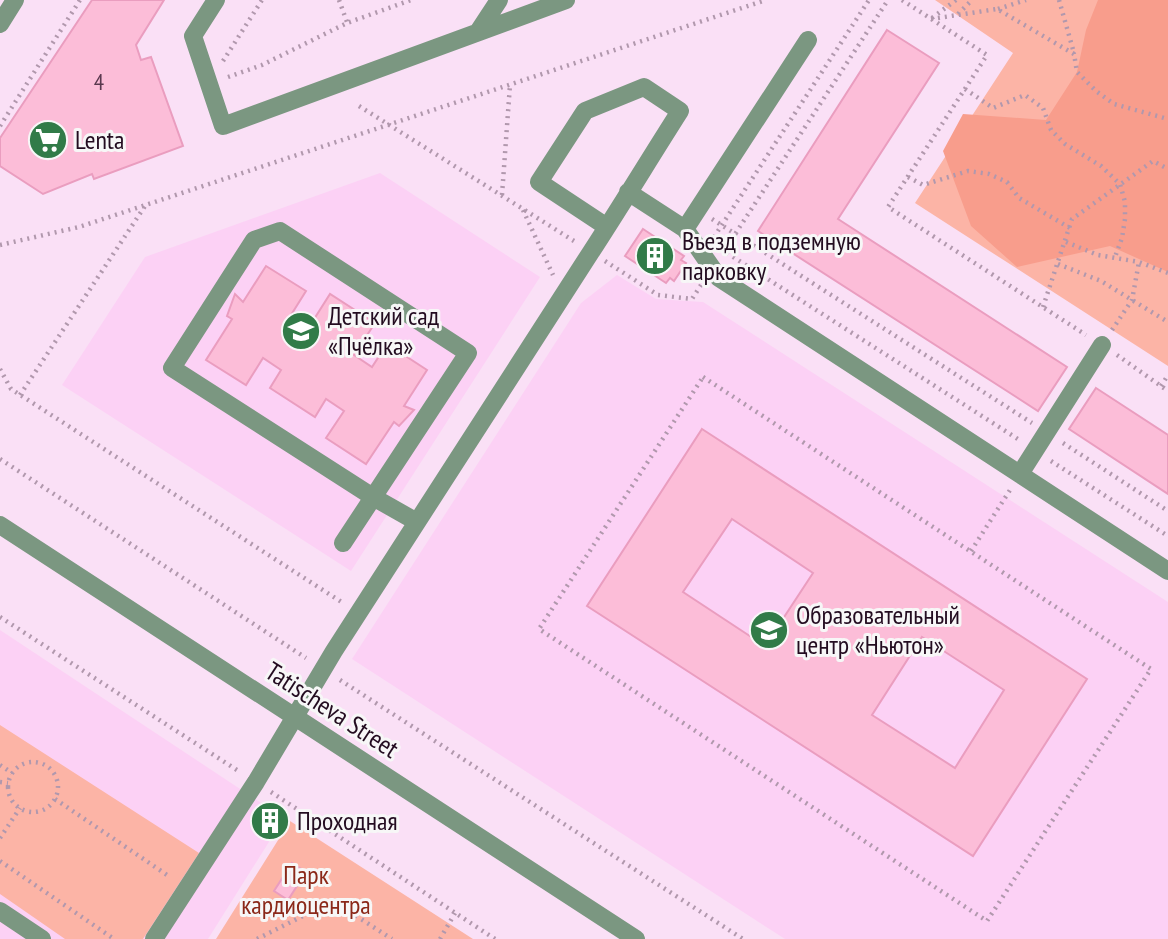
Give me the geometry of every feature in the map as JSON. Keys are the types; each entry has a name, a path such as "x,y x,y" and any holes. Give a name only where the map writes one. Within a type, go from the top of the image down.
{"street":[{"path":"0,24 15,0"},
{"path":"216,0 193,36 223,126 566,0"},
{"path":"478,32 499,0"},
{"path":"685,229 807,40"},
{"path":"154,939 256,782 359,612 607,228 680,111 644,87 585,111 539,181 607,228"},
{"path":"628,192 685,229 719,278 1168,571"},
{"path":"343,543 373,497 468,353 280,231 254,240 172,368 373,497 417,522"},
{"path":"1020,474 1102,345"},
{"name":"Tatischeva Street","path":"0,525 636,939"},
{"path":"0,911 42,939"}],"path":[{"path":"0,126 80,0"},
{"path":"228,77 222,63 262,0"},
{"path":"339,0 347,23"},
{"path":"210,83 261,65 347,23 411,0"},
{"path":"0,245 79,227 766,0"},
{"path":"869,0 713,239 724,251 1168,536"},
{"path":"902,0 987,55 888,207 1102,345 1168,391"},
{"path":"931,19 956,0"},
{"path":"958,15 972,0"},
{"path":"931,19 997,9 1026,0"},
{"path":"1059,0 1077,72 1096,92 1114,104 1168,119"},
{"path":"997,9 1074,54"},
{"path":"502,196 510,85"},
{"path":"965,89 993,108 1025,95 1043,108 1051,130 1065,144 1101,166 1120,184 1125,202 1125,219 1122,239 1115,257"},
{"path":"1043,307 1072,219 1153,161 1168,169"},
{"path":"908,177 923,185 968,171 989,174 1007,182 1019,198 1070,228"},
{"path":"553,228 569,202"},
{"path":"20,395 145,205"},
{"path":"522,209 555,279"},
{"path":"697,210 1168,511"},
{"path":"1066,242 1098,255 1139,262 1168,273"},
{"path":"1102,345 1132,300 1139,262"},
{"path":"1058,264 1101,281 1168,322"},
{"path":"0,369 11,389 359,612"},
{"path":"1161,386 1168,375"},
{"path":"703,377 971,551 1151,669 987,921 539,629 703,377"},
{"path":"0,459 743,939"},
{"path":"971,551 1020,474"},
{"path":"31,761 50,768 58,785 55,799 44,810 35,812 20,808 10,798 8,783 12,773 22,764 31,761"},
{"path":"0,765 12,773"},
{"path":"0,782 8,783"},
{"path":"55,799 173,878"},
{"path":"0,838 20,808"},
{"path":"0,861 114,939"},
{"path":"257,939 333,901 392,939"},
{"path":"440,939 456,913"}],"shaded area":[{"path":"1098,0 1168,0 1168,272 1110,246 1017,267 971,226 943,151 963,114 1046,120 1077,72 1086,30"},
{"name":"Детский сад «Пчёлка»","path":"380,173 540,277 351,571 62,385 145,257"},
{"name":"Образовательный центр «Ньютон»","path":"617,275 656,299 703,302 1168,602 1168,939 785,939 352,659 581,303"},
{"path":"0,630 284,818 208,939 0,939"}],"green space":[{"path":"935,0 1168,0 1168,366 915,203 1013,53"},
{"path":"0,725 199,853 143,939 65,939 0,894"},
{"name":"Парк кардиоцентра","path":"290,821 473,939 216,939"}],"building":[{"path":"92,0 164,0 136,45 141,60 151,57 183,146 94,179 92,174 43,194 0,166 0,138"},
{"path":"887,30 939,63 838,219 1067,367 1038,411 758,231"},
{"name":"Въезд в подземную парковку","path":"643,229 684,256 681,260 686,263 674,281 670,278 666,283 625,256"},
{"path":"266,266 306,291 291,315 309,327 330,294 375,323 354,355 372,367 387,344 427,370 404,406 414,410 399,426 394,422 366,464 326,438 344,411 326,399 315,417 270,388 281,370 263,358 246,385 206,360 232,319 227,316 235,294 243,302"},
{"path":"1096,388 1168,435 1168,494 1069,429"},
{"path":"702,429 1087,679 973,856 587,606","holes":["732,519 813,573 765,646 683,592","922,637 1004,690 955,768 872,715"]},
{"name":"Проходная","path":"266,807 284,818 273,835 256,823"},
{"path":"292,863 306,872 288,900 274,891"}],"place":[{"name":"Lenta","path":"48,140"},
{"name":"Въезд в подземную парковку","path":"655,256"},
{"name":"Детский сад «Пчёлка»","path":"301,331"},
{"name":"Образовательный центр «Ньютон»","path":"769,630"},
{"name":"Проходная","path":"270,821"}]}
